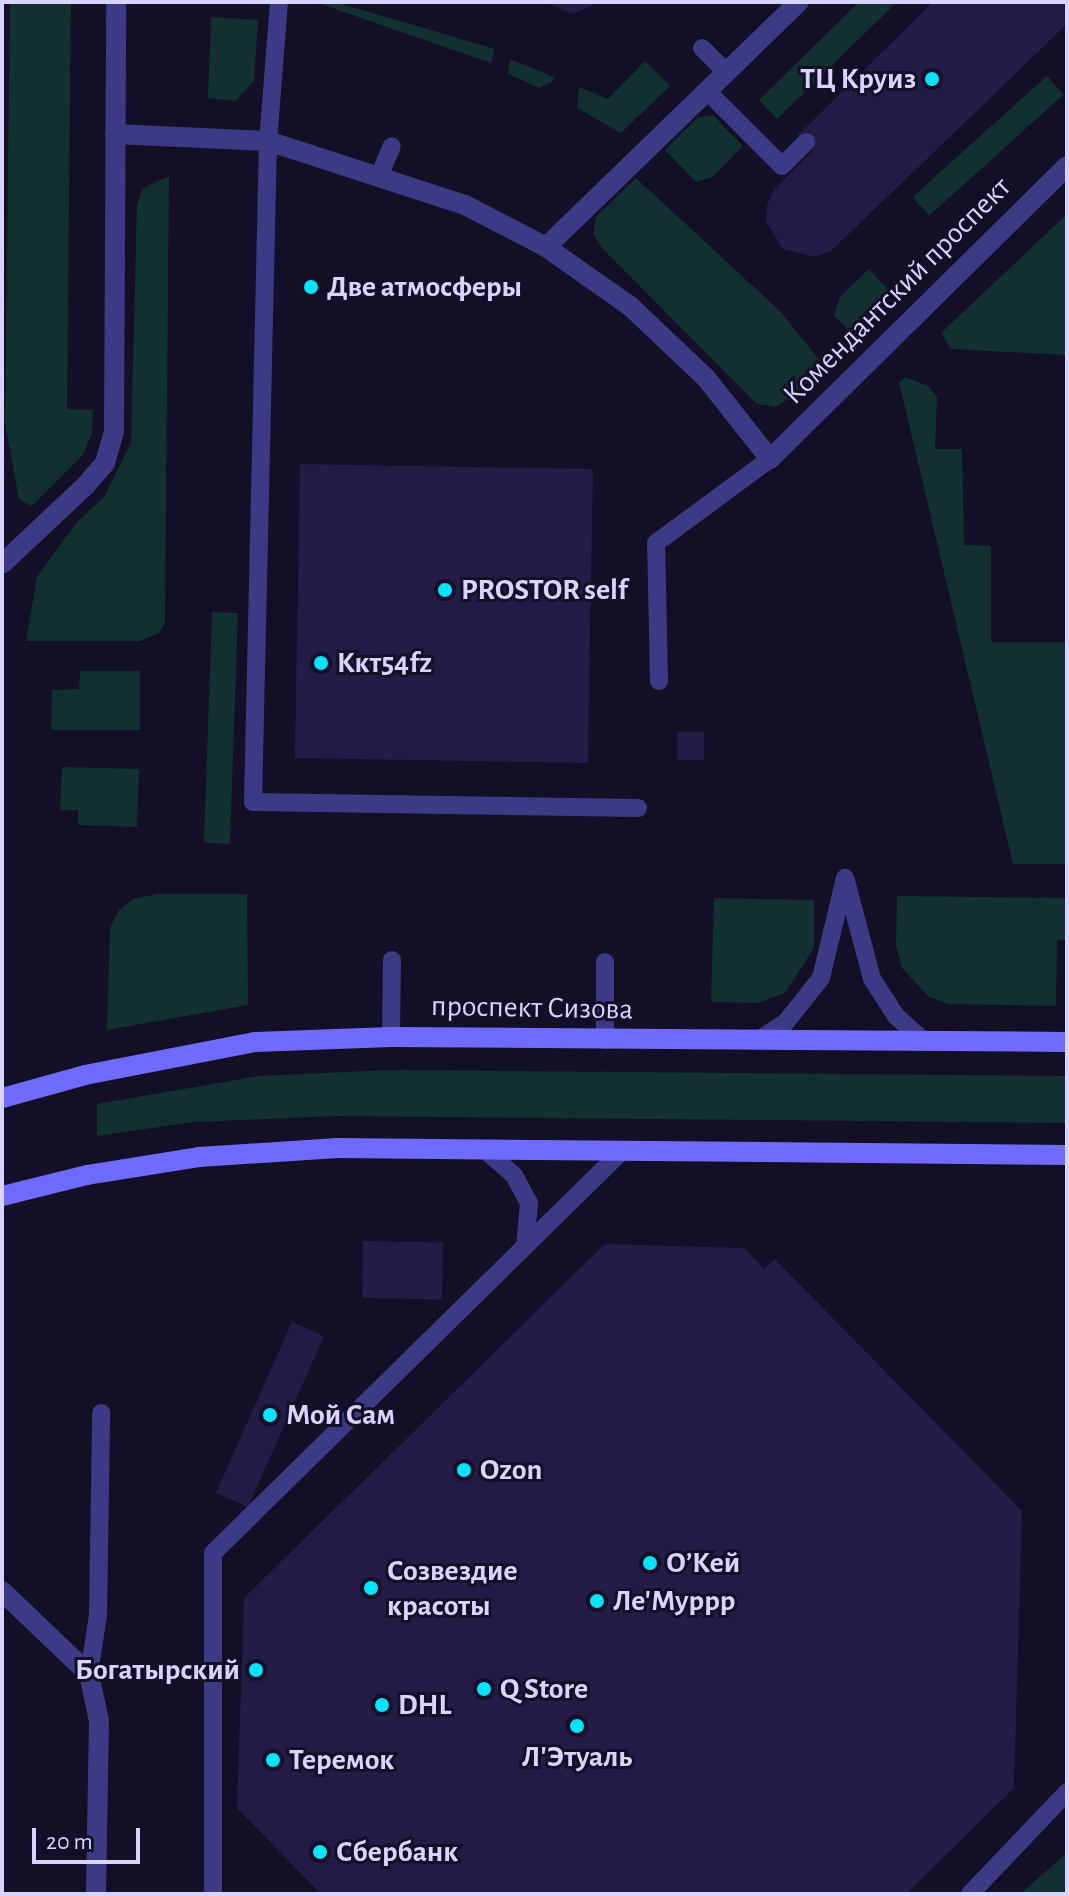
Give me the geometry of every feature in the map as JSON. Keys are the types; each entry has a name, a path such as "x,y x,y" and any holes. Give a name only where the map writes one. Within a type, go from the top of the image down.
{"street":[{"path":"2,564 86,485 105,463 114,432 116,2"},
{"path":"546,247 799,2"},
{"path":"115,134 268,141 380,174 465,205 546,247 641,317 706,378 770,459"},
{"name":"Комендантский проспект","path":"770,459 1067,166"},
{"name":"проспект Сизова","path":"2,1098 85,1075 255,1042 391,1037 1067,1042"},
{"path":"2,1196 87,1175 199,1157 338,1148 1067,1155"},
{"path":"2,1591 89,1674 99,1721 96,1894"}],"lane":[{"path":"279,2 268,141 253,802 638,808"},
{"path":"702,48 726,72"},
{"path":"707,91 782,166 806,142"},
{"path":"380,174 392,146"},
{"path":"659,681 656,543 770,459"},
{"path":"760,1039 786,1022 821,978 845,878 872,979 896,1016 923,1040"},
{"path":"391,1037 392,960"},
{"path":"605,962 605,1040"},
{"path":"485,1150 514,1175 529,1203 525,1247"},
{"path":"213,1894 213,1553 622,1151"},
{"path":"89,1674 98,1615 101,1413"},
{"path":"970,1894 1067,1792"}],"green space":[{"path":"10,2 71,2 67,409 93,410 92,433 82,456 32,506 19,499 5,424"},
{"path":"315,2 335,2 495,49 491,63"},
{"path":"859,2 897,2 777,119 759,100"},
{"path":"211,17 258,20 254,81 235,101 208,98"},
{"path":"510,59 554,77 553,81 539,88 508,74"},
{"path":"645,61 670,86 621,133 577,108 579,87 608,99"},
{"path":"1047,76 1064,95 929,216 912,197"},
{"path":"713,115 743,146 713,177 696,182 665,150 698,117"},
{"path":"169,176 165,623 159,633 140,641 26,641 37,577 76,523 104,497 131,442 137,204 143,188"},
{"path":"636,178 780,311 824,366 796,394 776,407 757,404 602,248 593,234 596,217"},
{"path":"1067,214 1067,355 951,349 941,333"},
{"path":"869,269 890,292 889,302 854,337 834,315 840,297"},
{"path":"905,377 928,386 937,397 935,449 962,449 964,545 991,546 991,642 1067,642 1067,864 1013,864 899,382"},
{"path":"212,612 238,613 230,844 204,843"},
{"path":"80,671 140,671 140,730 51,730 52,690 79,689"},
{"path":"62,767 139,769 137,827 78,825 78,810 60,810"},
{"path":"157,894 247,894 248,1005 107,1030 110,928 119,910 134,899"},
{"path":"897,896 1067,898 1067,940 1057,940 1056,1006 949,1004 929,997 902,968 896,946"},
{"path":"714,898 814,900 814,948 785,993 758,1003 711,1002"},
{"path":"390,1070 1067,1076 1067,1123 339,1116 194,1122 97,1136 97,1104 259,1076"},
{"path":"1067,1853 1067,1894 1020,1894"}],"building":[{"path":"545,2 599,2 573,14"},
{"name":"ТЦ Круиз","path":"933,2 1067,2 1067,24 831,251 814,257 783,249 766,222 767,206 773,191 813,150 798,135"},
{"name":"PROSTOR self","path":"300,464 593,469 588,763 295,758"},
{"path":"677,732 704,732 704,760 677,760"},
{"path":"363,1241 443,1242 442,1299 362,1298"},
{"name":"О’Кей","path":"605,1244 744,1248 764,1269 775,1259 1022,1511 1014,1788 906,1894 321,1894 237,1808 244,1598"},
{"name":"Мой Сам","path":"292,1322 324,1336 248,1507 216,1493"}],"place":[{"name":"ТЦ Круиз","path":"932,79"},
{"name":"Две атмосферы","path":"311,287"},
{"name":"PROSTOR self","path":"445,590"},
{"name":"Kкт54fz","path":"321,663"},
{"name":"Мой Сам","path":"270,1415"},
{"name":"Ozon","path":"464,1470"},
{"name":"О’Кей","path":"650,1563"},
{"name":"Созвездие красоты","path":"371,1588"},
{"name":"Ле'Муррр","path":"597,1601"},
{"name":"Богатырский","path":"256,1670"},
{"name":"Q Store","path":"484,1689"},
{"name":"DHL","path":"382,1705"},
{"name":"Л'Этуаль","path":"577,1726"},
{"name":"Теремок","path":"273,1760"},
{"name":"Сбербанк","path":"320,1852"}]}
